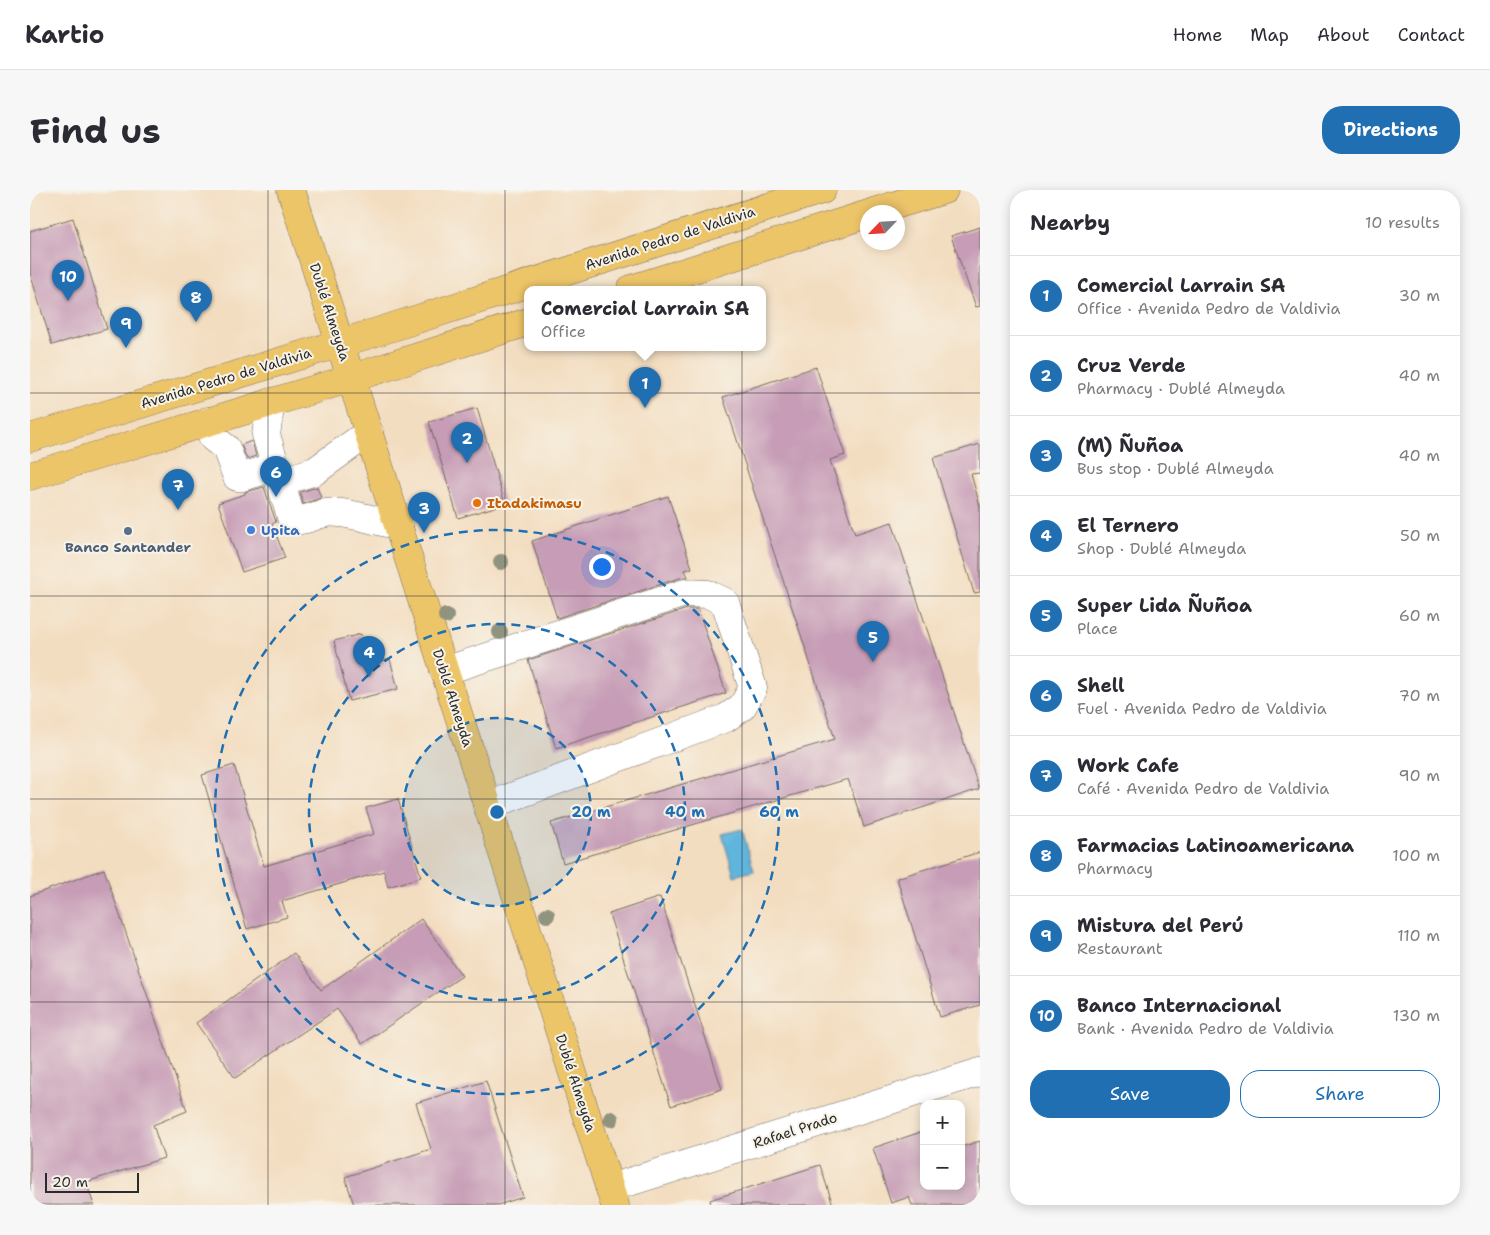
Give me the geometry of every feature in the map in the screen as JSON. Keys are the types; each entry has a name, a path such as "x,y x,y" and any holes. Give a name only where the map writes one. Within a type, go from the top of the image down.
{"main road":[{"name":"Dublé Almeyda","path":"291,190 613,1197"},
{"name":"Avenida Pedro de Valdivia","path":"30,438 340,343 822,190"},
{"path":"896,205 944,190"},
{"path":"640,286 860,217"},
{"path":"30,476 524,323"}],"street":[{"path":"271,402 266,435 292,520 300,521 327,512 399,526"},
{"path":"208,421 213,438 226,448 237,477 315,471 369,432"},
{"path":"226,448 266,435"},
{"path":"315,471 327,512"},
{"path":"444,671 685,593 708,594 725,602 754,688 742,707 726,718 487,806"},
{"name":"Rafael Prado","path":"613,1197 980,1072"}],"water":[{"path":"742,829 754,871 734,876 722,834"}],"building":[{"path":"73,218 107,329 52,345 30,273 30,231"},
{"path":"980,227 980,306 976,307 951,236"},
{"path":"816,367 845,455 830,460 855,534 892,522 979,789 864,827 848,779 563,863 551,823 835,739 723,397"},
{"path":"477,408 505,504 458,518 429,422"},
{"path":"252,441 256,456 247,459 241,445"},
{"path":"980,444 980,473 971,474 980,506 980,592 974,593 933,458"},
{"name":"Upita","path":"264,487 276,522 272,524 285,558 242,572 218,503 245,494 245,492"},
{"path":"317,487 321,498 303,504 300,492"},
{"path":"668,496 692,568 685,570 688,577 557,618 532,541"},
{"path":"687,609 698,609 726,693 556,748 528,660"},
{"path":"361,634 368,664 390,659 398,689 349,701 334,641"},
{"path":"234,765 264,866 374,834 366,808 398,799 421,877 388,887 384,871 282,901 287,917 247,929 202,775"},
{"path":"980,852 980,1005 940,1017 897,878"},
{"path":"104,869 187,1111 153,1125 164,1158 86,1182 94,1205 30,1205 30,896"},
{"path":"660,897 722,1089 671,1106 609,914"},
{"path":"421,919 462,976 362,1044 337,1009 235,1078 196,1023 294,953 321,990"},
{"path":"486,1081 523,1197 498,1205 354,1205 345,1177 431,1149 416,1103"},
{"path":"920,1132 920,1190 965,1190 965,1146 980,1141 980,1205 912,1205 909,1197 891,1203 873,1148"},
{"path":"820,1165 833,1205 711,1205 710,1200"}],"place":[{"name":"Banco Internacional","path":"68,301"},
{"name":"Farmacias Latinoamericana","path":"196,322"},
{"name":"Mistura del Perú","path":"126,348"},
{"name":"Comercial Larrain SA","path":"645,408"},
{"name":"Cruz Verde","path":"467,463"},
{"name":"Shell","path":"276,497"},
{"name":"Itadakimasu","path":"477,503"},
{"name":"Work Cafe","path":"178,510"},
{"name":"Upita","path":"251,530"},
{"name":"Banco Santander","path":"128,531"},
{"name":"(M) Ñuñoa","path":"424,533"},
{"name":"Super Lida Ñuñoa","path":"873,662"},
{"name":"El Ternero","path":"369,677"}]}
